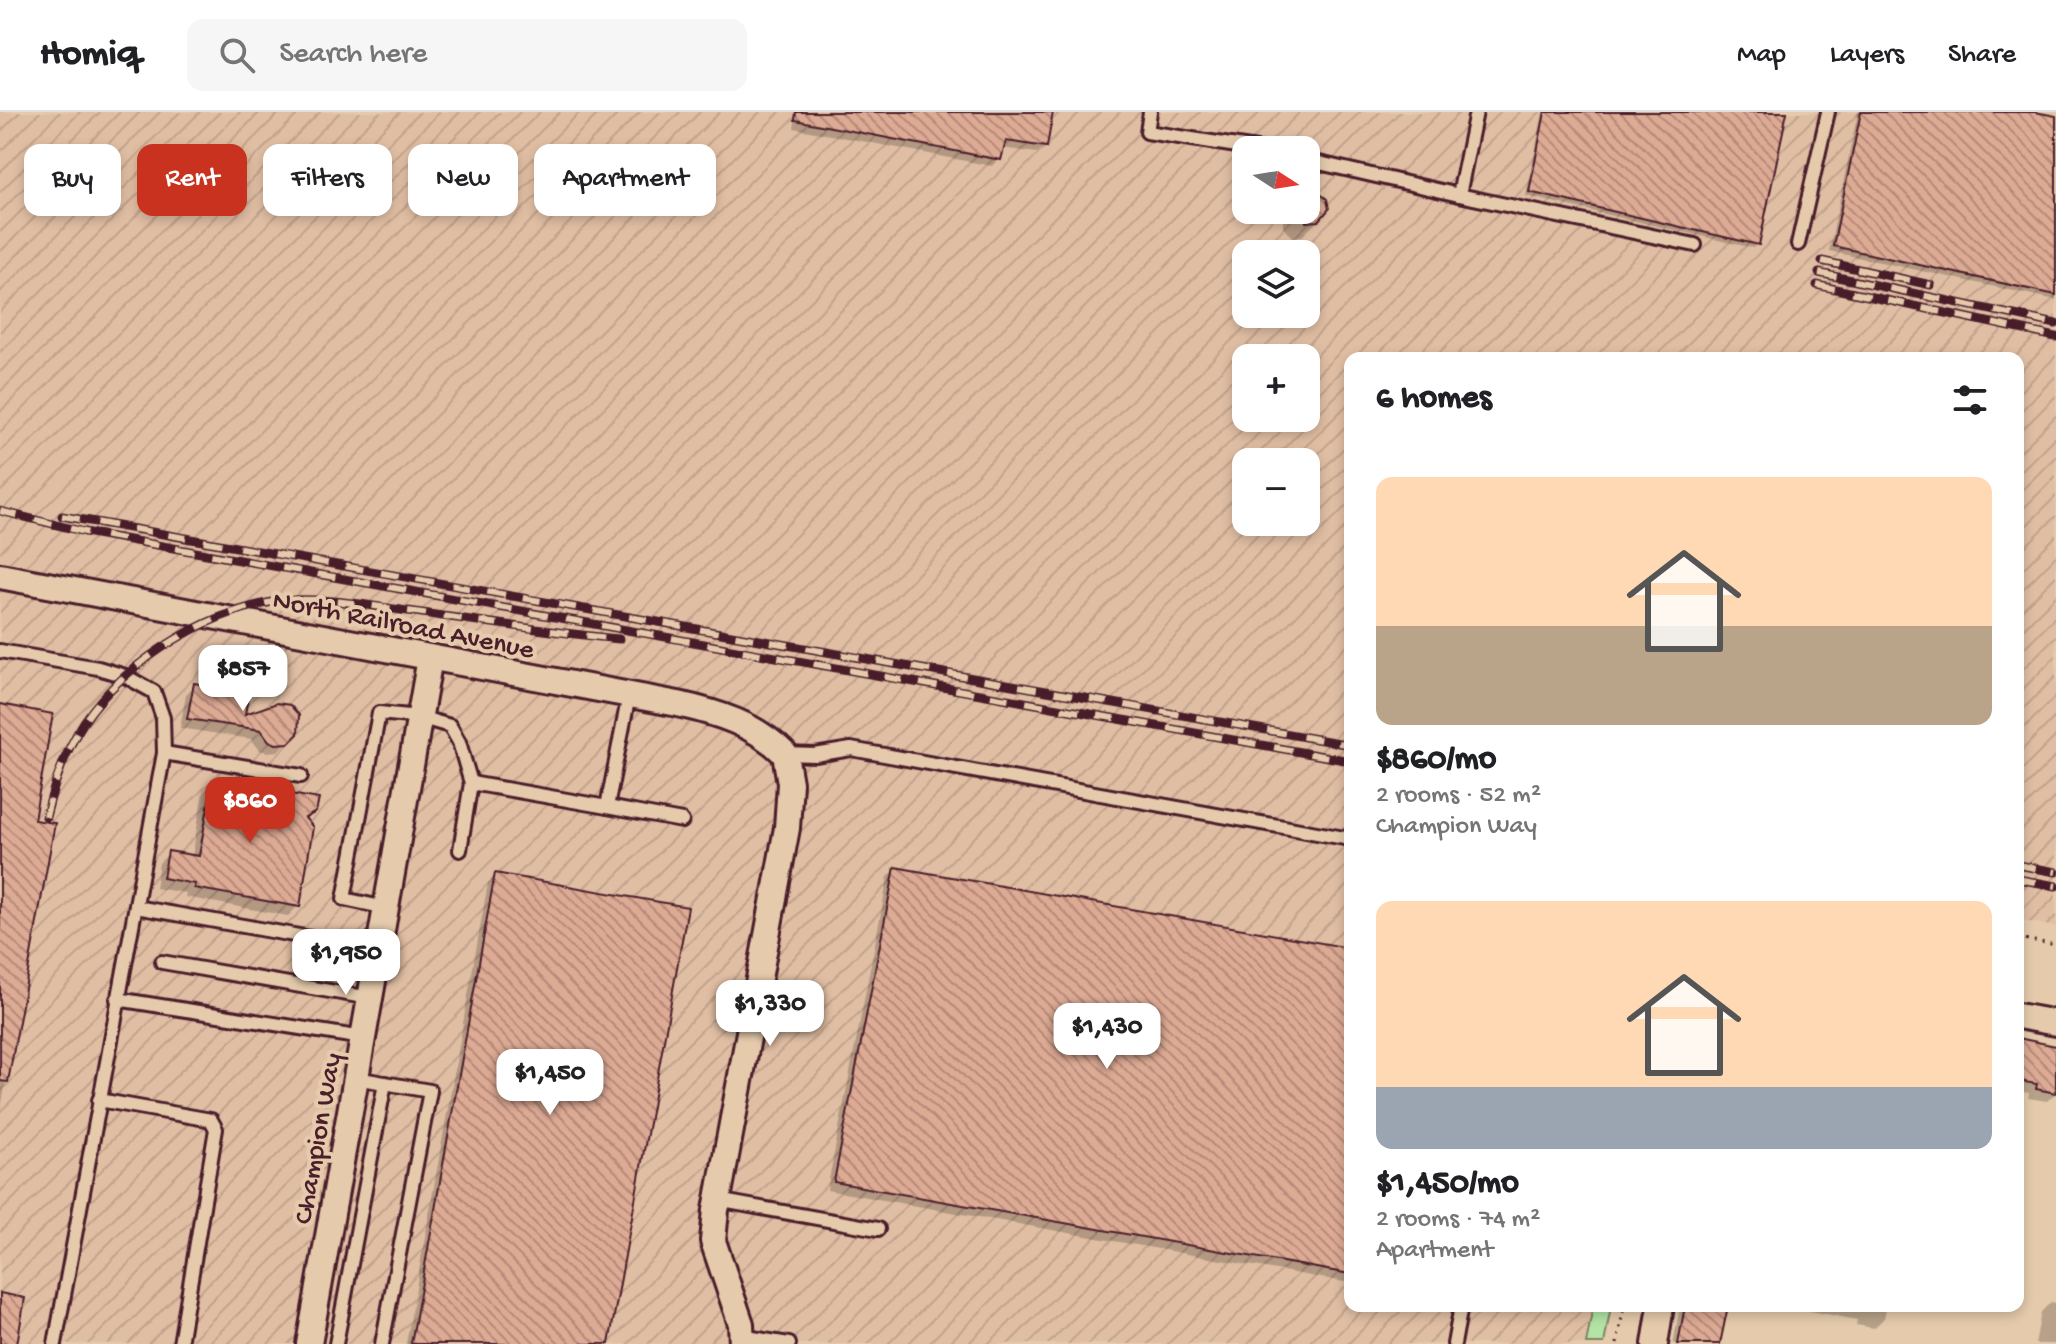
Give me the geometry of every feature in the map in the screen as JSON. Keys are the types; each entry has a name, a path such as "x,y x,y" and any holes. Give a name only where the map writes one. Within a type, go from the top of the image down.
{"street":[{"name":"North Railroad Avenue","path":"0,576 712,712 752,728 785,754"},
{"name":"Champion Way","path":"309,1344 430,658"},
{"path":"742,1340 741,1324 713,1241 717,1200 787,828 790,783 785,754"},
{"path":"2024,1017 2056,1023"},
{"path":"1655,1344 1660,1312"}],"lane":[{"path":"1150,112 1147,132 1232,145"},
{"path":"1459,195 1476,112"},
{"path":"1798,244 1828,112"},
{"path":"1320,163 1695,245"},
{"path":"0,651 98,668 125,676 154,692 163,718 164,753 55,1344"},
{"path":"607,807 629,695"},
{"path":"386,908 344,899 379,713 419,717 450,726 459,742 471,783 460,850"},
{"path":"785,754 815,755 851,749 1344,838"},
{"path":"164,753 301,776"},
{"path":"471,783 682,821"},
{"path":"136,907 378,950"},
{"path":"162,962 370,998"},
{"path":"117,999 363,1038"},
{"path":"356,1078 430,1091 382,1344"},
{"path":"336,1344 385,1083"},
{"path":"99,1100 211,1120 216,1129 180,1344"},
{"path":"717,1200 878,1229"},
{"path":"1454,1344 1460,1312"},
{"path":"742,1340 789,1344"}],"path":[{"path":"2024,939 2056,945"},
{"path":"1617,1344 1623,1312"}],"shaded area":[{"path":"0,112 2056,112 2056,927 2024,921 2024,352 1344,352 1344,1312 1600,1312 1595,1344 0,1344"}],"green space":[{"path":"1592,1312 1610,1312 1604,1344 1586,1344"}],"building":[{"path":"796,112 1053,112 1047,147 1006,141 1001,160 795,120"},
{"path":"1545,112 1787,112 1759,245 1529,192"},
{"path":"1861,112 2035,112 2056,116 2056,295 1833,246"},
{"path":"1320,194 1327,199 1329,209 1320,220"},
{"path":"194,683 249,692 245,714 277,703 290,705 299,715 298,734 289,743 276,744 269,741 261,730 187,719"},
{"path":"0,704 53,714 34,820 55,823 8,1082 0,1081"},
{"path":"213,780 319,799 316,812 305,818 313,827 300,907 194,888 195,884 163,878 168,851 199,856"},
{"path":"895,867 1344,947 1344,1273 834,1182"},
{"path":"495,873 688,907 609,1344 411,1344"},
{"path":"2024,1039 2056,1046 2056,1093 2036,1089 2037,1084 2024,1082"},
{"path":"0,1293 25,1298 17,1344 0,1344"},
{"path":"1684,1312 1727,1312 1720,1344 1678,1344"}],"railway":[{"path":"1822,261 1931,285"},
{"path":"1819,273 2056,324"},
{"path":"1817,285 2056,337"},
{"path":"0,511 85,532 1344,760"},
{"path":"62,516 1344,744"},
{"path":"46,817 71,744 101,699 123,677 176,639 236,611 265,603 323,600 619,639"},
{"path":"2024,866 2056,872"},
{"path":"2024,880 2056,886"}]}
